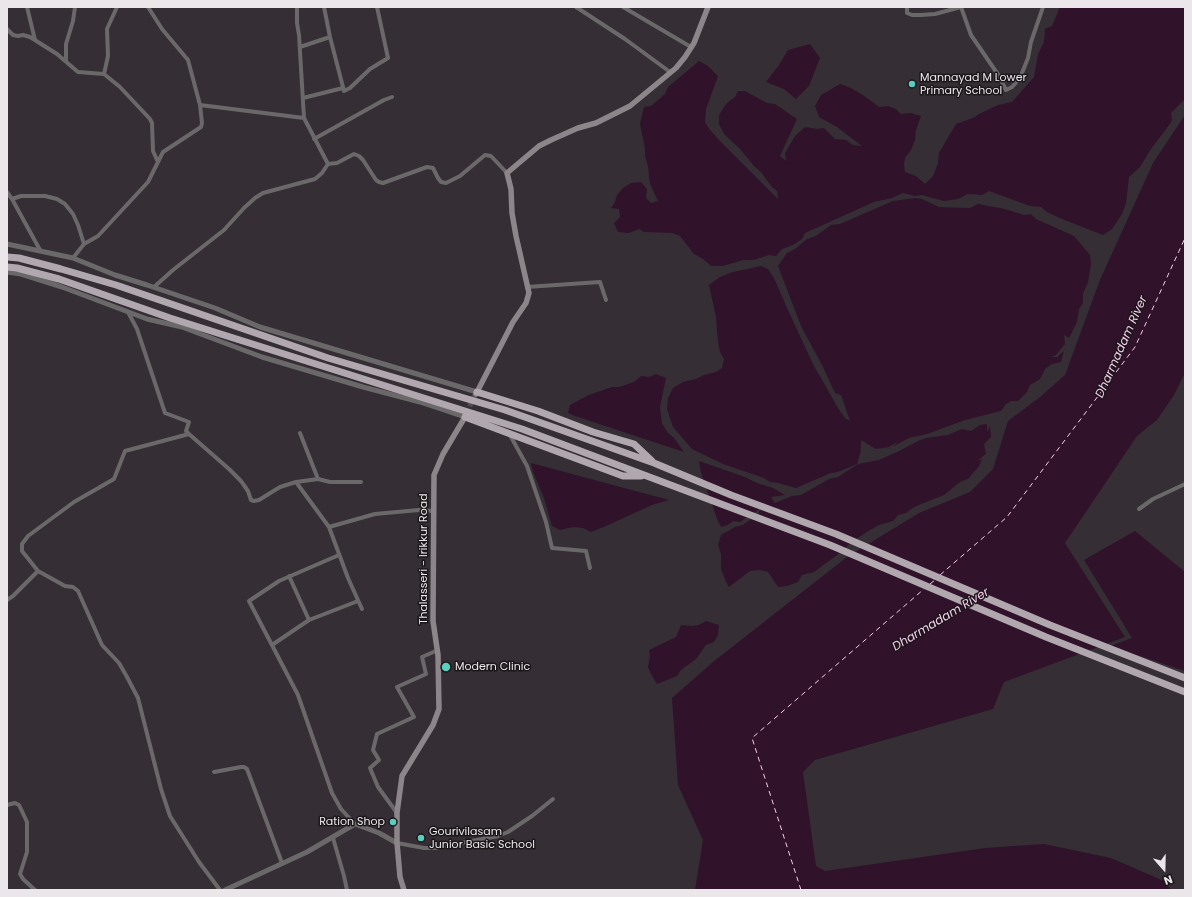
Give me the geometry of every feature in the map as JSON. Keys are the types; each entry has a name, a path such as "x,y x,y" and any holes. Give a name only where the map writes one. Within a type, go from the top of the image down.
{"highway":[{"path":"7,257 18,258 61,269 116,285 328,358 505,410 654,463 731,495 836,534 1050,625 1185,678"},
{"path":"7,267 17,268 59,279 177,320 499,421 668,483 830,545 1046,638 1185,692"},
{"path":"476,393 538,411 593,432 634,444 654,463"},
{"path":"465,417 623,476 647,476"}],"main road":[{"path":"476,393 513,322 526,303 529,293 516,236 512,213 511,189 507,173 539,146 573,130 596,123 630,106 676,68 685,57 692,47 708,7"},
{"name":"Thalasseri - Irikkur Road","path":"404,890 400,877 397,842 397,813 402,776 433,724 439,709 438,650 433,621 434,475 443,454 465,417"}],"street":[{"path":"27,7 35,40"},
{"path":"66,61 66,44 73,21 75,7"},
{"path":"104,74 108,56 107,29 117,7"},
{"path":"73,258 84,244 98,236 148,182 163,152 201,127 200,105 188,60 162,29 148,7"},
{"path":"297,7 303,98 302,108 304,118 328,164"},
{"path":"324,7 330,38 343,88"},
{"path":"303,98 343,88 344,91 347,90 370,69 388,58 377,7"},
{"path":"576,7 625,39 670,72"},
{"path":"623,7 692,47"},
{"path":"907,7 907,13 912,15 935,14 961,7 971,35 999,76 1006,90 1012,87 1020,78 1028,58 1031,42 1043,7"},
{"path":"7,29 18,36 23,35 35,40 66,61 78,72 104,74 120,87 150,118 152,123 153,151 158,162"},
{"path":"300,47 330,38"},
{"path":"314,139 392,97"},
{"path":"200,105 304,118"},
{"path":"154,287 224,230 255,198 263,193 315,178 322,173 328,164 337,162 354,154 363,160 376,180 383,183 427,167 433,168 441,182 446,183 460,176 480,158 486,155 492,156 507,173"},
{"path":"7,192 40,250"},
{"path":"12,199 21,196 45,196 57,199 65,204 73,214 84,244"},
{"path":"7,244 73,258 115,276 154,287 215,308 260,327 476,393"},
{"path":"7,272 21,274 62,287 147,319 182,327 262,357 363,388 420,402 465,417"},
{"path":"528,287 600,282 606,300"},
{"path":"128,312 137,329 165,413 188,422 186,431 188,434 241,481 248,491 251,500 259,500 280,487 296,482 318,479 330,482 361,482"},
{"path":"300,433 318,479"},
{"path":"188,434 125,451 114,479 74,502 28,536 22,544 22,551 38,571 65,586 72,587 78,591 102,645 119,663 138,698 161,789 170,816 199,862 220,890"},
{"path":"510,434 528,466 546,522 552,548 586,551 590,568"},
{"path":"296,482 329,527 362,609"},
{"path":"1139,509 1153,499 1185,484"},
{"path":"329,527 375,514 419,510 434,511"},
{"path":"340,555 279,581 249,601 298,695 332,793 341,809 355,824 397,842 424,848 435,848 498,836 508,832 553,799"},
{"path":"7,600 38,571"},
{"path":"289,576 309,620"},
{"path":"272,645 309,620 358,601"},
{"path":"397,813 378,787 370,768 379,760 373,750 377,734 414,717 397,687 426,674 422,657 438,650"},
{"path":"214,772 241,767 248,769 282,863"},
{"path":"7,805 15,803 19,805 27,822 27,852 20,874 23,879 35,890"},
{"path":"225,890 307,852 355,824"},
{"path":"333,838 347,890"}],"water":[{"path":"1060,7 1185,7 1185,99 1171,113 1172,121 1151,149 1140,167 1129,177 1126,203 1122,214 1112,229 1103,235 1062,219 1047,212 1041,207 1030,206 989,191 982,195 968,194 958,199 944,201 922,195 915,196 903,193 892,198 874,202 805,233 802,239 793,245 782,249 776,256 769,255 754,260 743,260 723,266 711,266 694,254 680,236 672,233 644,232 639,229 629,233 618,232 614,223 620,217 619,209 611,208 617,195 623,188 631,183 641,182 647,189 646,198 651,203 658,201 650,184 640,124 644,107 651,106 665,94 668,87 699,61 708,66 718,76 706,109 705,122 719,140 778,199 777,191 740,149 724,134 719,124 719,115 726,104 735,97 738,91 745,91 767,103 775,104 797,119 780,156 786,161 785,153 795,136 805,127 817,129 824,128 835,139 846,140 853,145 862,146 837,127 819,117 815,106 821,95 840,84 863,95 879,107 888,106 896,109 901,114 911,113 921,116 916,130 915,140 911,150 905,158 904,164 905,172 916,176 925,184 933,176 938,163 939,153 956,124 973,118 998,105 1012,102 1034,77 1038,54 1044,42 1045,29 1052,26"},
{"path":"810,44 820,58 809,86 796,99 784,89 766,82 788,50"},
{"name":"Dharmadam River","path":"1185,115 1185,373 1174,395 1157,420 1137,436 1065,543 1125,637 1004,682 993,709 815,760 803,772 816,866 825,871 985,848 1044,844 1111,858 1164,881 1171,890 695,890 703,840 678,785 672,698 713,662 847,557 919,513 970,492 993,469 1008,421 1040,397 1065,375 1100,280 1153,163"},
{"path":"915,198 922,199 939,207 970,208 978,204 1005,209 1024,215 1031,214 1036,219 1074,236 1090,255 1091,265 1088,282 1083,294 1083,303 1079,309 1077,322 1069,338 1064,335 1065,344 1056,355 1051,357 1057,357 1064,351 1061,362 1052,364 1045,369 1040,379 1030,385 1027,392 1018,401 1011,401 1006,404 1001,411 965,420 927,434 909,438 894,446 897,442 889,447 876,449 861,440 861,450 857,464 796,488 770,482 764,478 723,464 692,449 673,427 667,409 668,398 673,388 683,382 716,372 722,368 724,359 720,352 716,317 709,285 720,277 733,272 761,266 768,269 774,278 813,364 838,408 845,418 850,421 841,395 835,393 801,326 778,266 787,253 795,249 807,239 816,236 831,225 840,224 893,201"},
{"path":"656,374 666,378 660,407 662,423 667,432 674,438 684,452 568,413 570,405 589,395 612,387 619,387 634,382 641,376 649,377"},
{"path":"987,424 987,432 990,426 991,437 984,444 986,454 977,461 982,459 979,466 968,479 960,482 944,495 914,507 906,513 898,515 893,521 879,525 870,530 850,543 845,549 814,572 802,575 798,582 787,586 778,587 768,572 760,570 750,571 729,587 721,569 721,554 718,545 721,535 735,527 743,525 758,514 761,508 740,522 733,521 728,525 721,527 703,479 699,461 773,488 785,495 771,497 775,503 792,496 801,495 829,479 838,477 858,464 879,460 926,438 948,435 962,429 971,431 980,425"},
{"path":"531,463 669,500 652,505 591,532 583,528 573,527 560,530 552,526 544,498 533,472"},
{"path":"1135,531 1185,572 1185,671 1110,646 1132,638 1084,560"},
{"path":"706,621 719,625 718,635 714,642 706,645 696,659 681,670 677,676 657,684 648,667 650,656 649,650 676,637 681,625 699,625"}],"ferry route":[{"path":"940,575 1007,517 1135,347 1185,238"},
{"path":"930,584 935,580"},
{"path":"801,890 752,738 924,589"}],"tunnel":[{"path":"466,414 475,395"}],"place":[{"name":"Mannayad M Lower Primary School","path":"912,84"},
{"name":"Modern Clinic","path":"446,667"},
{"name":"Ration Shop","path":"393,822"},
{"name":"Gourivilasam Junior Basic School","path":"421,838"}]}
